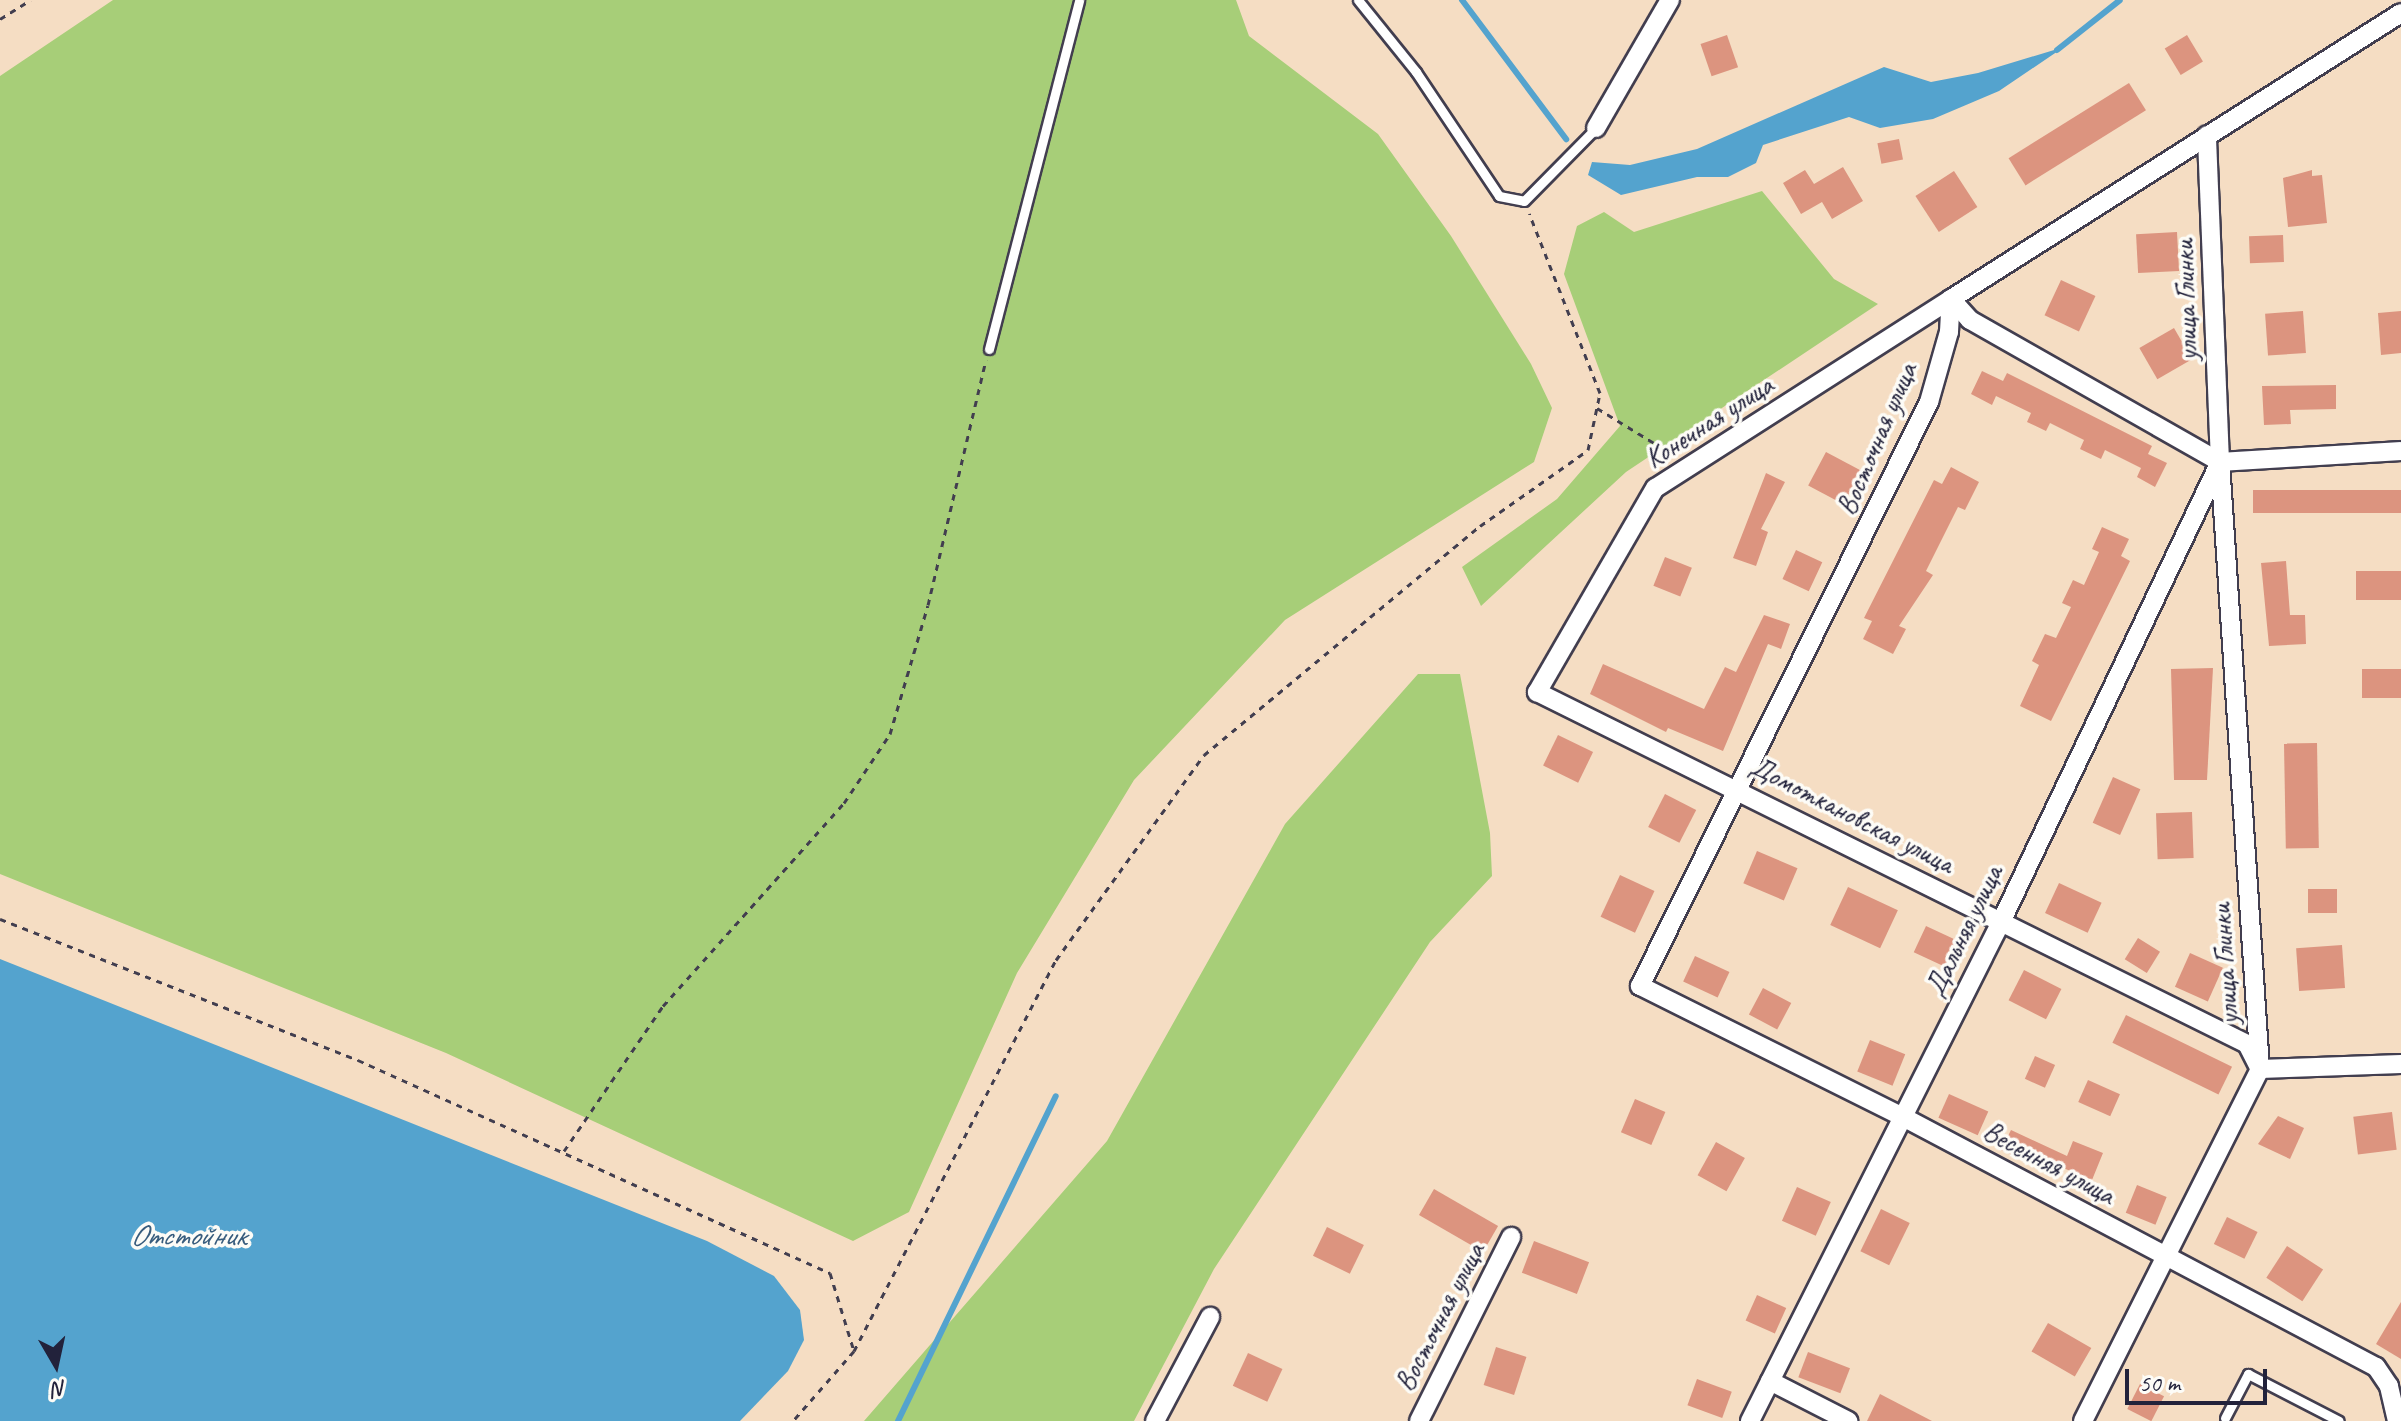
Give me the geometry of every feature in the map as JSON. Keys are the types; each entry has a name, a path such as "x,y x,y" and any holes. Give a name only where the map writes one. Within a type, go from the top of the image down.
{"street":[{"path":"1596,128 1670,0"},
{"path":"2401,13 1951,299 1970,320 2220,462 2401,451"},
{"name":"улица Глинки","path":"2207,135 2220,462 2260,1069"},
{"name":"Конечная улица","path":"1537,692 1655,488 1951,299"},
{"name":"Восточная улица","path":"1640,986 1740,790 1929,402 1949,332 1951,299"},
{"name":"Дальняя улица","path":"1750,1421 2001,922 2220,462"},
{"name":"Домоткановская улица","path":"1537,692 2247,1044 2260,1069"},
{"name":"Весенняя улица","path":"1640,986 1903,1117 2376,1367 2389,1386 2397,1421"},
{"path":"2083,1421 2260,1069 2401,1064"},
{"name":"Восточная улица","path":"1419,1421 1511,1237"},
{"path":"1155,1421 1210,1317"},
{"path":"1770,1381 1848,1421"}],"lane":[{"path":"989,349 1079,0"},
{"path":"1358,0 1416,72 1499,196 1524,201 1596,128"},
{"path":"2225,1418 2248,1374 2339,1421"}],"path":[{"path":"0,19 30,0"},
{"path":"793,1421 854,1351 1056,960 1204,755 1480,526 1588,450 1600,393 1524,201"},
{"path":"563,1153 663,1006 844,803 890,734 928,605 989,349"},
{"path":"1597,408 1672,453"},
{"path":"0,919 358,1060 830,1273 854,1351"}],"green space":[{"path":"113,0 1236,0 1249,36 1378,134 1451,236 1531,364 1552,408 1534,462 1285,620 1134,780 1017,973 909,1212 853,1241 446,1053 0,874 0,76"},
{"path":"1762,191 1834,279 1878,304 1626,472 1481,606 1462,567 1557,499 1620,426 1564,274 1577,226 1604,212 1634,232"},
{"path":"1418,674 1460,674 1490,833 1492,876 1430,942 1214,1269 1134,1421 864,1421 1107,1141 1285,824"}],"water":[{"path":"2064,47 1999,91 1933,119 1880,128 1849,117 1763,145 1756,163 1728,177 1697,177 1621,195 1588,175 1592,162 1630,165 1697,149 1884,67 1931,82 1978,73"},
{"name":"Отстойник","path":"0,959 707,1241 774,1276 800,1310 804,1340 788,1371 740,1421 0,1421"}],"building":[{"path":"1727,35 1738,67 1712,76 1701,44"},
{"path":"2187,35 2203,62 2181,75 2165,48"},
{"path":"2129,83 2146,110 2026,185 2009,158"},
{"path":"1899,139 1903,160 1881,164 1877,143"},
{"path":"1843,167 1863,201 1832,219 1822,202 1801,214 1783,183 1805,170 1814,184"},
{"path":"2312,170 2312,176 2322,175 2327,223 2288,227 2283,178"},
{"path":"1954,171 1977,207 1939,232 1915,196"},
{"path":"2177,232 2179,271 2138,273 2136,234"},
{"path":"2283,235 2284,262 2250,263 2249,236"},
{"path":"2061,280 2095,296 2079,331 2045,315"},
{"path":"2303,311 2306,353 2268,356 2265,314"},
{"path":"2401,311 2401,353 2381,355 2378,313"},
{"path":"2174,328 2192,359 2157,379 2139,348"},
{"path":"1982,371 2003,381 2007,373 2152,446 2148,454 2167,463 2155,487 2137,477 2141,468 2105,450 2101,459 2080,449 2084,440 2050,423 2046,431 2027,422 2031,413 1996,396 1992,405 1971,394"},
{"path":"2336,385 2336,409 2290,410 2291,424 2264,425 2262,386"},
{"path":"1826,452 1861,471 1843,504 1808,486"},
{"path":"1951,467 1979,482 1965,510 1958,507 1926,571 1933,575 1899,626 1906,629 1893,654 1863,639 1872,621 1864,618 1934,480 1942,484"},
{"path":"1766,473 1785,482 1761,529 1768,532 1756,566 1733,558"},
{"path":"2253,490 2401,490 2401,513 2253,513"},
{"path":"2102,527 2129,539 2121,556 2130,561 2051,721 2020,706 2039,665 2032,661 2045,634 2056,638 2071,607 2062,603 2073,580 2084,585 2099,552 2092,549"},
{"path":"1796,550 1822,562 1809,591 1782,579"},
{"path":"1665,557 1692,568 1680,597 1653,586"},
{"path":"2286,561 2290,615 2305,615 2306,644 2269,646 2261,563"},
{"path":"2356,571 2401,571 2401,600 2356,600"},
{"path":"1764,615 1790,624 1781,649 1768,644 1723,751 1668,728 1666,732 1590,694 1603,664 1704,709 1725,667 1736,672"},
{"path":"2213,668 2207,780 2174,780 2171,669"},
{"path":"2362,669 2401,669 2401,698 2362,698"},
{"path":"1558,735 1593,752 1578,783 1543,766"},
{"path":"2317,743 2319,848 2286,849 2284,744"},
{"path":"2113,777 2140,789 2120,835 2093,823"},
{"path":"1665,794 1696,810 1679,843 1648,827"},
{"path":"2192,812 2194,858 2158,859 2156,813"},
{"path":"1757,851 1798,868 1784,900 1743,883"},
{"path":"1620,875 1654,891 1635,933 1601,917"},
{"path":"2059,883 2102,903 2088,933 2045,913"},
{"path":"1848,887 1898,910 1880,948 1830,925"},
{"path":"2308,889 2337,889 2337,913 2308,913"},
{"path":"1926,926 1958,941 1945,967 1914,952"},
{"path":"2138,938 2160,952 2147,973 2125,959"},
{"path":"2342,945 2345,988 2299,991 2296,948"},
{"path":"2190,953 2223,968 2208,1001 2175,987"},
{"path":"1695,956 1729,972 1718,997 1683,981"},
{"path":"2024,970 2061,989 2046,1019 2009,1000"},
{"path":"1763,988 1791,1003 1777,1030 1749,1014"},
{"path":"2126,1015 2232,1067 2218,1095 2112,1043"},
{"path":"1870,1040 1905,1054 1892,1086 1857,1072"},
{"path":"2035,1056 2055,1065 2045,1088 2025,1079"},
{"path":"2088,1080 2120,1094 2110,1116 2078,1102"},
{"path":"1949,1094 1988,1111 1978,1135 1938,1118"},
{"path":"1635,1099 1665,1112 1651,1145 1621,1132"},
{"path":"2392,1112 2397,1150 2358,1154 2353,1117"},
{"path":"2278,1116 2304,1128 2290,1159 2258,1144"},
{"path":"2011,1130 2067,1156 2073,1141 2103,1153 2092,1180 2037,1157 2034,1165 2001,1150"},
{"path":"1716,1142 1745,1158 1726,1191 1698,1175"},
{"path":"2137,1185 2167,1197 2155,1225 2126,1213"},
{"path":"1797,1187 1831,1202 1816,1236 1782,1221"},
{"path":"1434,1189 1498,1226 1483,1252 1419,1215"},
{"path":"1881,1209 1910,1223 1889,1265 1860,1251"},
{"path":"2227,1217 2258,1232 2244,1259 2214,1244"},
{"path":"1327,1227 1364,1245 1350,1274 1313,1256"},
{"path":"1534,1241 1589,1262 1577,1294 1522,1273"},
{"path":"2287,1246 2323,1269 2302,1301 2266,1278"},
{"path":"1757,1295 1786,1308 1775,1334 1746,1321"},
{"path":"2401,1302 2401,1359 2376,1344"},
{"path":"2048,1323 2091,1348 2075,1377 2032,1352"},
{"path":"1496,1347 1526,1357 1514,1395 1484,1385"},
{"path":"1808,1352 1850,1368 1840,1393 1798,1377"},
{"path":"1248,1353 1282,1369 1267,1402 1233,1386"},
{"path":"1697,1379 1732,1392 1722,1418 1687,1405"},
{"path":"2140,1384 2164,1396 2151,1421 2127,1409"},
{"path":"1880,1394 1932,1421 1867,1421"}],"waterway":[{"path":"1462,0 1566,139"},
{"path":"2057,50 2120,0"},
{"path":"898,1421 1056,1096"}]}
